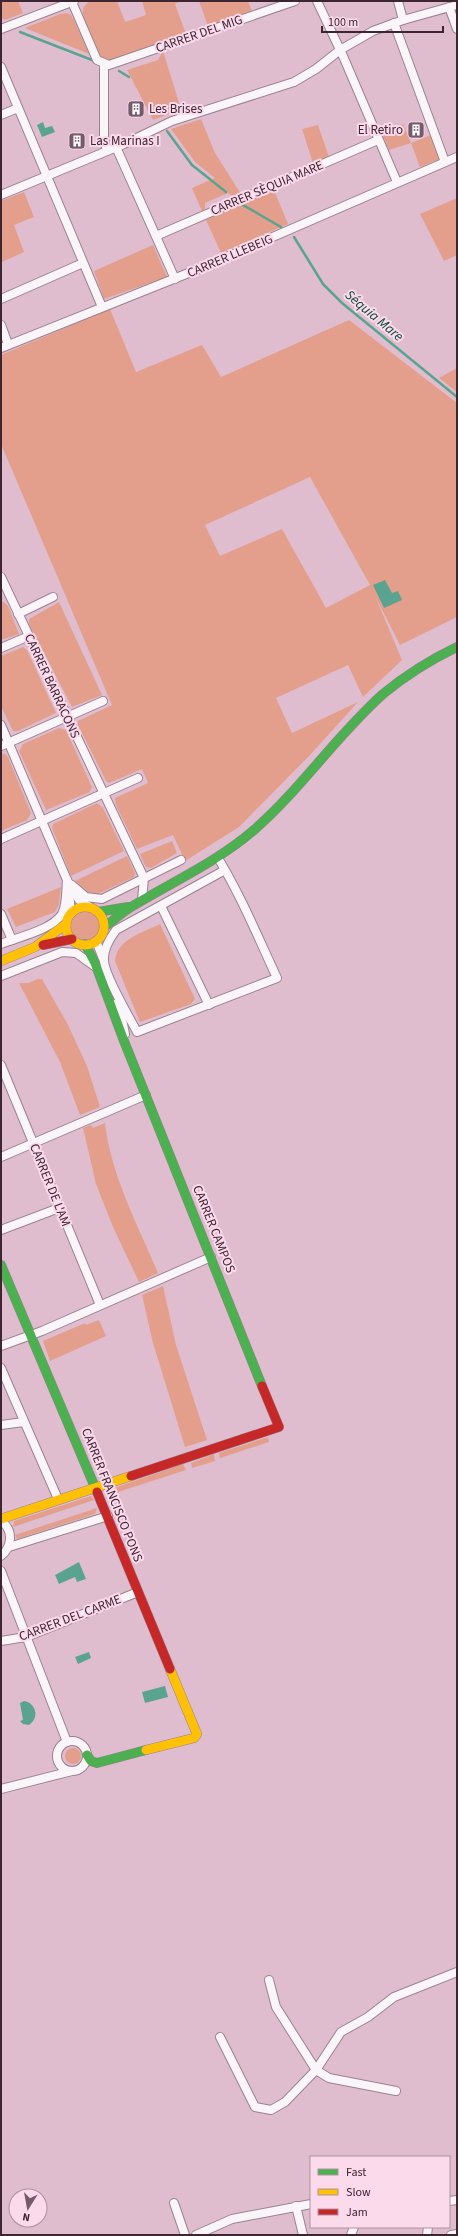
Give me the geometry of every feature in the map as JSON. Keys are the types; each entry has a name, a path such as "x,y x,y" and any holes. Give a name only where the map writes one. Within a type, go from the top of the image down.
{"street":[{"path":"1,29 73,1 96,58 104,64 104,139 107,151"},
{"name":"CARRER DEL MIG","path":"104,64 113,64 295,1"},
{"path":"317,1 340,50 397,182"},
{"path":"398,1 403,20"},
{"path":"1,195 107,151 172,121 294,82 316,69 340,50 372,31 403,20 453,6 457,29"},
{"path":"394,23 445,162"},
{"path":"1,67 102,306"},
{"path":"1,115 18,108"},
{"name":"CARRER SÈQUIA MARE","path":"156,236 378,140"},
{"path":"116,147 174,279"},
{"name":"CARRER LLEBEIG","path":"5,346 102,306 174,279 457,157"},
{"path":"1,299 83,263"},
{"path":"1,325 5,346"},
{"name":"CARRER BARRACONS","path":"1,577 144,878"},
{"path":"18,614 53,597"},
{"path":"1,648 29,636"},
{"path":"104,927 142,900 218,858 269,816 374,703 402,678 457,647"},
{"path":"5,744 103,701"},
{"path":"1,725 5,744 67,880 79,900 102,916 104,927 102,935 96,941 85,944 72,939 35,947 1,961"},
{"path":"1,839 138,778"},
{"path":"114,989 137,1032 277,978 218,858"},
{"path":"67,880 86,896 102,899 181,860"},
{"path":"104,961 109,940 116,930 225,870"},
{"path":"142,900 144,878"},
{"path":"35,947 66,924 71,913 67,880"},
{"path":"1,944 39,931 61,915 65,902 67,880"},
{"path":"71,913 80,908 94,910 133,906"},
{"path":"161,906 209,1005"},
{"path":"1,914 12,940"},
{"path":"66,924 72,939"},
{"path":"96,941 114,989 125,1030 124,1041"},
{"name":"CARRER CAMPOS","path":"85,944 97,968 124,1041 279,1427 95,1488"},
{"path":"1,976 62,952 76,953 97,968"},
{"name":"CARRER DE L'AM","path":"1,1065 100,1305"},
{"path":"1,1157 146,1095"},
{"path":"1,1230 59,1208"},
{"path":"1,1346 30,1336 211,1257"},
{"name":"CARRER FRANCISCO PONS","path":"1,1265 30,1336 36,1342 197,1736 97,1763 91,1761 87,1755"},
{"path":"1,1368 58,1499"},
{"path":"1,1425 24,1422"},
{"path":"9,1548 10,1534 1,1520 58,1499 95,1488"},
{"path":"1,1556 9,1548 108,1516"},
{"path":"1,1571 67,1742"},
{"name":"CARRER DEL CARME","path":"1,1641 26,1637 138,1592"},
{"path":"1,1789 74,1771 85,1764 87,1755 86,1751 81,1744 72,1741 67,1742 58,1752 61,1765 65,1769 74,1771"},
{"path":"50,1776 58,1771 61,1765"},
{"path":"220,2038 255,2107 271,2110 285,2102 316,2070 341,2032 368,2017 394,1997 457,1972"},
{"path":"269,1980 276,2007 316,2070 329,2078 396,2091"},
{"path":"174,2203 185,2235"},
{"path":"196,2235 232,2219 310,2204"},
{"path":"296,2206 303,2235"},
{"path":"451,2235 457,2234"}],"shaded area":[{"path":"1,1 18,1 23,13 5,20 1,18"},
{"path":"89,1 117,1 125,22 146,15 142,1 181,1 175,4 186,34 108,61 102,59 83,16 83,8"},
{"path":"199,1 248,1 252,11 208,26"},
{"path":"67,13 71,15 74,20 89,54 25,28 60,14"},
{"path":"163,51 181,109 153,120 127,70 158,60"},
{"path":"201,119 215,153 241,194 234,197 228,193 205,203 205,209 202,211 192,188 215,178 195,162 171,129"},
{"path":"43,122 45,128 52,126 55,132 42,137 37,125"},
{"path":"403,124 411,143 389,150 381,131"},
{"path":"318,125 329,157 313,163 302,129"},
{"path":"431,135 440,159 420,167 411,143"},
{"path":"274,190 288,224 221,253 206,220"},
{"path":"24,192 34,217 14,225 24,252 2,262 1,201"},
{"path":"457,198 457,255 444,261 420,214"},
{"path":"153,245 167,277 104,299 94,271"},
{"path":"110,309 136,372 202,345 221,377 349,320 457,403 457,617 400,645 376,598 402,660 363,697 348,665 276,698 292,733 358,702 310,755 239,827 185,861 173,835 137,849 116,805 115,798 148,783 142,769 109,783 106,781 78,725 78,721 112,705 1,444 1,355","holes":["310,477 370,585 326,608 282,529 220,556 205,525"]},
{"path":"457,368 457,392 439,378"},
{"path":"385,580 392,593 398,591 402,600 384,608 373,585"},
{"path":"1,600 8,606 19,634 1,640"},
{"path":"59,602 102,695 72,707 29,624 29,619"},
{"path":"23,647 27,650 56,713 18,731 13,731 1,706 1,656"},
{"path":"59,728 66,730 92,787 90,792 46,810 19,751 23,744"},
{"path":"1,753 8,757 31,813 27,820 1,831"},
{"path":"97,803 103,808 124,851 71,876 52,828 53,824"},
{"path":"172,841 177,853 151,868 146,867 140,854"},
{"path":"127,856 135,873 134,877 98,894 88,892 75,881"},
{"path":"61,887 59,904 55,912 16,927 7,909"},
{"path":"85,907 98,913 104,926 98,939 85,945 72,939 66,926 72,913"},
{"path":"160,924 195,999 191,1004 140,1022 115,961 120,947 125,942"},
{"path":"37,979 42,979 68,1025 87,1066 100,1107 80,1115 60,1062 19,983 29,983"},
{"path":"105,1123 108,1143 119,1181 158,1273 139,1282 113,1227 96,1184 83,1128 91,1125 93,1128"},
{"path":"163,1286 176,1345 207,1440 185,1447 153,1343 142,1295"},
{"path":"99,1320 106,1336 50,1361 43,1341 85,1323 86,1325"},
{"path":"268,1437 269,1442 220,1458 219,1453"},
{"path":"214,1454 215,1461 192,1468 191,1463"},
{"path":"183,1464 186,1470 106,1496 106,1491"},
{"path":"91,1496 94,1500 13,1527 14,1521"},
{"path":"97,1508 95,1514 17,1539 15,1535"},
{"path":"79,1562 86,1579 77,1582 75,1577 59,1584 55,1575"},
{"path":"89,1652 91,1658 78,1664 75,1657"},
{"path":"165,1686 168,1697 145,1703 142,1692"},
{"path":"24,1701 28,1702 35,1711 35,1719 29,1725 23,1724 20,1721 23,1720 20,1703"},
{"path":"70,1748 76,1748 81,1753 79,1762 76,1764 70,1764 65,1759 65,1753"}],"waterway":[{"name":"Séquia Mare","path":"20,32 92,60"},
{"name":"Séquia Mare","path":"119,71 129,77"},
{"name":"Séquia Mare","path":"167,131 192,165 226,192"},
{"name":"Séquia Mare","path":"243,205 281,227"},
{"name":"Séquia Mare","path":"294,237 323,284 342,303 457,397"}],"traffic: fast":[{"path":"104,927 131,907 210,862 254,830 271,814 350,727 383,694 418,668 457,647"},
{"path":"98,912 128,907"},
{"path":"85,944 95,963 124,1041 262,1386"},
{"path":"1,1265 97,1492"},
{"path":"87,1755 91,1761 97,1763 146,1750"}],"traffic: slow":[{"path":"85,907 95,910 101,916 104,926 101,936 95,942 85,945 75,942 69,936 66,926 69,916 75,910 85,907"},
{"path":"1,961 35,947 66,924"},
{"path":"1,1519 131,1476"},
{"path":"146,1750 194,1738 197,1734 170,1669"}],"traffic: jam":[{"path":"43,945 72,939"},
{"path":"131,1476 279,1427 262,1386"},
{"path":"97,1492 170,1669"}],"place":[{"name":"Les Brises","path":"136,109"},
{"name":"El Retiro","path":"416,130"},
{"name":"Las Marinas I","path":"77,141"}]}
